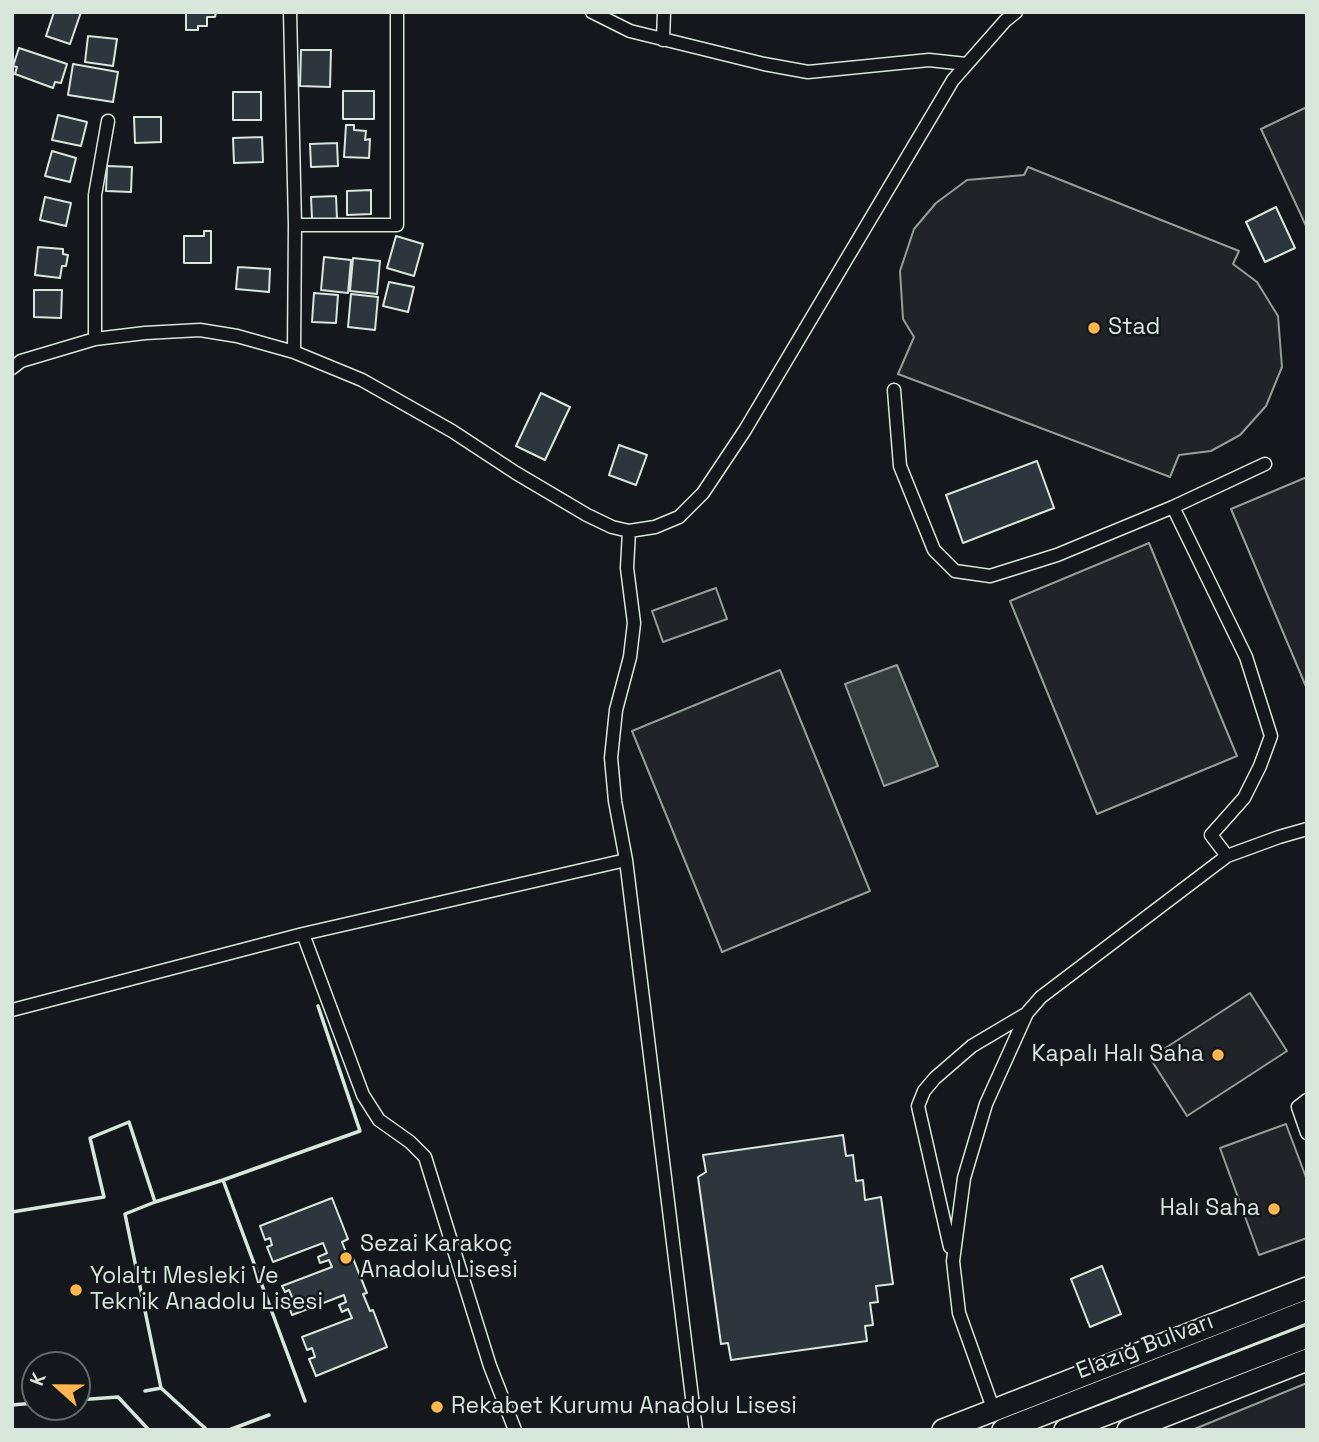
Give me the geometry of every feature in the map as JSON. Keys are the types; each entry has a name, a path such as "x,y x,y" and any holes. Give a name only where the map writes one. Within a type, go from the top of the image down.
{"highway":[{"path":"943,1430 998,1420 1307,1288"},
{"name":"Elazığ Bulvarı","path":"998,1420 1307,1311"},
{"path":"1065,1430 1307,1337"},
{"path":"1128,1430 1307,1360"}],"street":[{"path":"290,12 295,225 294,352"},
{"path":"295,225 397,225 397,12"},
{"path":"592,12 630,31 808,72 929,60 966,64"},
{"path":"663,40 664,12"},
{"path":"12,368 22,361 94,339 200,330 237,336 294,352 362,380 452,431 587,515 612,527 629,531 655,527 679,517 703,494 752,419 953,80 1016,12"},
{"path":"94,339 95,195 108,121"},
{"path":"894,390 900,466 934,550 955,571 990,576 1058,555 1173,507 1265,464"},
{"path":"1173,507 1246,657 1271,736 1244,798 1211,835 1227,856"},
{"path":"629,531 627,568 634,623 631,657 616,710 611,758 696,1430"},
{"path":"953,1261 964,1178 973,1144 986,1104 1027,1013 1041,997 1227,856 1279,836 1307,829"},
{"path":"12,1010 303,934 626,860"},
{"path":"303,934 363,1095 379,1120 410,1142 425,1157 490,1366 515,1430"},
{"path":"998,1420 959,1313 953,1261 918,1106 924,1091 934,1078 972,1046 1027,1013"},
{"path":"1307,1100 1298,1107 1307,1133"}],"shaded area":[{"path":"1307,107 1307,228 1261,129"},
{"name":"Stad","path":"1028,167 1239,251 1233,264 1257,282 1278,316 1282,367 1266,406 1240,435 1211,451 1179,455 1170,477 898,374 914,337 903,319 900,271 914,229 936,203 967,180 1024,175"},
{"path":"1307,477 1307,689 1231,509"},
{"path":"1149,543 1237,756 1097,814 1010,601"},
{"path":"716,588 727,619 663,642 652,611"},
{"path":"897,665 938,766 884,786 845,684"},
{"path":"780,670 870,891 722,952 632,731"},
{"name":"Kapalı Halı Saha","path":"1250,993 1287,1051 1187,1116 1150,1058"},
{"name":"Halı Saha","path":"1286,1124 1307,1180 1307,1238 1259,1255 1220,1148"},
{"path":"1307,1383 1307,1430 1192,1430"}],"building":[{"path":"54,12 81,12 70,44 46,36"},
{"path":"186,12 216,12 215,17 207,17 207,26 198,26 198,30 186,30"},
{"path":"88,36 117,39 113,66 85,62"},
{"path":"19,48 67,64 61,83 55,82 53,88 15,74 17,67 13,66"},
{"path":"301,50 331,50 330,87 300,86"},
{"path":"73,64 118,72 113,102 68,95"},
{"path":"343,91 374,91 374,119 343,119"},
{"path":"233,92 261,92 261,120 233,120"},
{"path":"58,115 87,122 81,146 52,140"},
{"path":"134,117 161,117 161,142 135,143"},
{"path":"346,125 354,125 354,130 366,131 365,140 370,139 369,158 344,157"},
{"path":"262,137 263,162 234,163 233,138"},
{"path":"337,143 338,166 311,167 310,144"},
{"path":"52,151 76,158 70,182 45,176"},
{"path":"107,166 132,167 131,192 106,191"},
{"path":"371,190 371,214 347,215 347,191"},
{"path":"336,196 337,219 312,219 311,197"},
{"path":"45,197 71,203 66,226 40,220"},
{"path":"1276,207 1295,248 1265,262 1246,222"},
{"path":"204,231 211,231 211,263 184,263 184,236 204,236"},
{"path":"396,236 423,244 414,276 387,268"},
{"path":"38,247 63,249 63,254 68,255 60,278 35,275"},
{"path":"324,257 351,260 348,293 321,290"},
{"path":"353,258 380,261 377,294 350,291"},
{"path":"238,267 270,269 269,292 236,289"},
{"path":"389,282 414,287 408,312 383,306"},
{"path":"34,290 62,290 61,318 34,317"},
{"path":"314,293 338,295 336,323 312,322"},
{"path":"351,294 378,297 375,330 348,327"},
{"path":"541,393 570,407 545,460 516,446"},
{"path":"619,445 647,455 636,485 609,475"},
{"path":"1037,461 1054,508 963,543 946,495"},
{"path":"843,1135 846,1156 853,1155 856,1181 863,1180 865,1200 881,1197 893,1284 876,1286 878,1302 870,1303 873,1325 865,1326 867,1341 731,1360 728,1343 721,1344 698,1177 706,1172 703,1155"},
{"path":"332,1198 348,1239 342,1242 348,1257 352,1256 367,1293 363,1294 370,1311 373,1310 387,1347 316,1376 309,1359 315,1357 312,1348 307,1350 302,1337 352,1318 348,1309 342,1312 339,1305 346,1302 344,1295 292,1315 286,1299 292,1297 289,1290 285,1292 282,1286 332,1267 329,1260 320,1263 318,1257 327,1253 323,1243 273,1262 267,1247 272,1245 270,1238 265,1240 260,1226"},
{"path":"1102,1266 1121,1314 1090,1327 1071,1279"}],"wall":[{"path":"223,1180 360,1131 318,1006"},
{"path":"12,1212 104,1197 90,1138 129,1122 155,1202 125,1214 161,1388 145,1391"},
{"path":"155,1202 223,1180 305,1401"},
{"path":"161,1388 207,1430"},
{"path":"91,1399 118,1397 149,1430"},
{"path":"12,1405 21,1404"},
{"path":"229,1430 269,1415"}],"place":[{"name":"Stad","path":"1094,328"},
{"name":"Kapalı Halı Saha","path":"1218,1055"},
{"name":"Halı Saha","path":"1274,1209"},
{"name":"Sezai Karakoç Anadolu Lisesi","path":"346,1258"},
{"name":"Yolaltı Mesleki Ve Teknik Anadolu Lisesi","path":"76,1290"},
{"name":"Rekabet Kurumu Anadolu Lisesi","path":"437,1407"}]}
